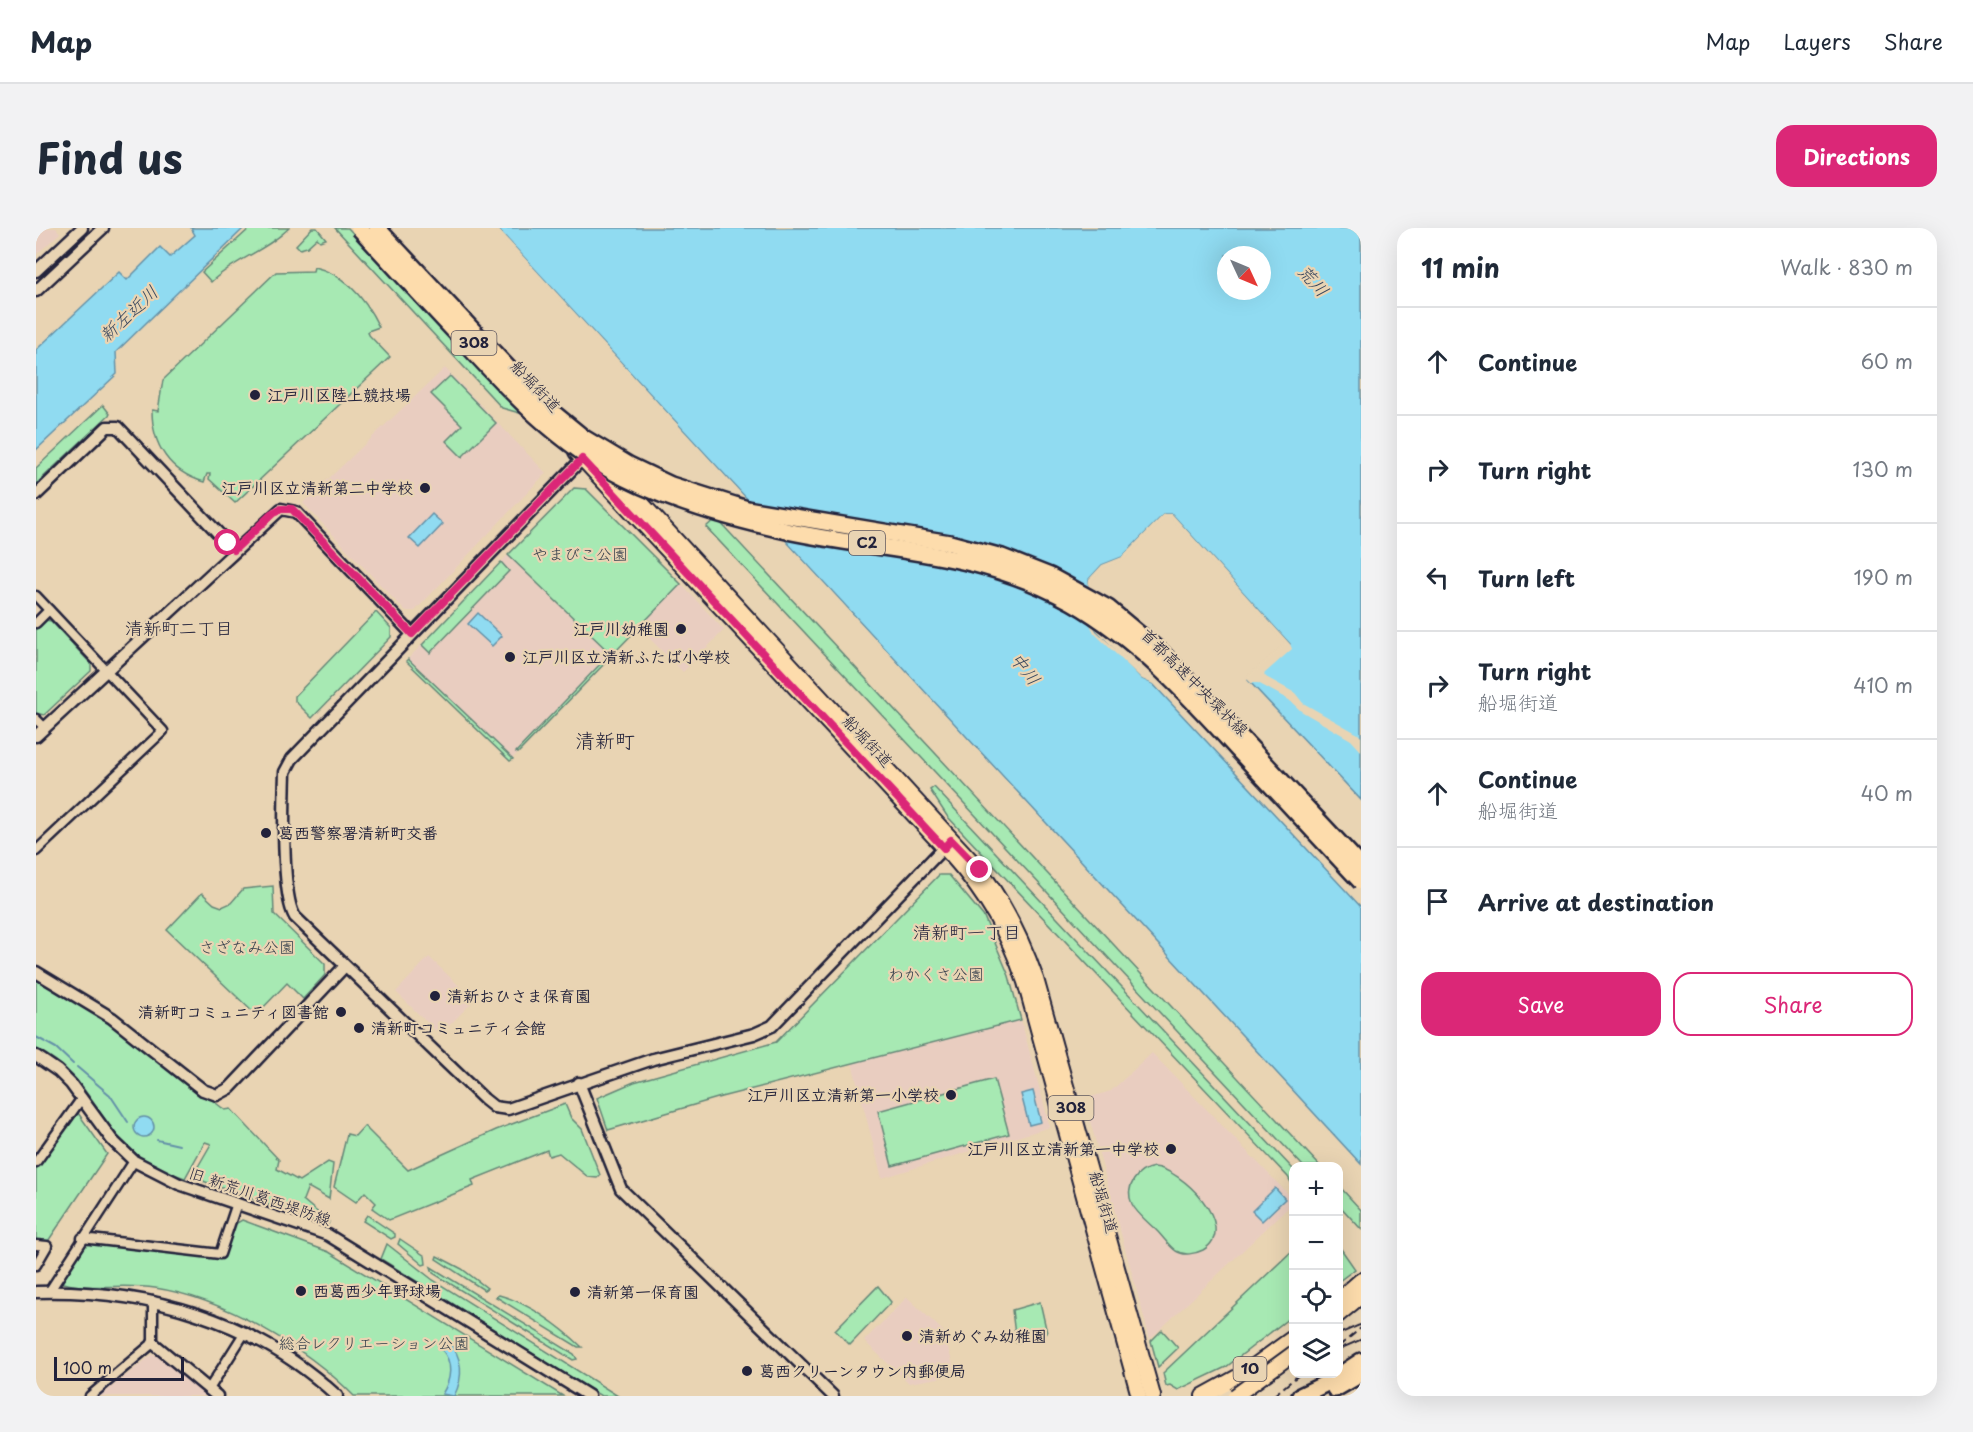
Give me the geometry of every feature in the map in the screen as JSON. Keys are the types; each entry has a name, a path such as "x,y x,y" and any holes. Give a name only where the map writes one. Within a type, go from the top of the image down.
{"highway":[{"name":"首都高速中央環状線","path":"359,228 536,416 575,447 623,477 666,496 743,521 782,530 936,554 986,566 1043,587 1100,619 1155,663 1199,706 1361,882"},
{"name":"首都高速中央環状線","path":"377,228 540,402 584,438 629,465 671,485 747,509 950,543 1002,557 1050,576 1108,609 1163,654 1361,866"},
{"path":"1300,1396 1329,1382 1361,1360"},
{"path":"1322,1396 1361,1374"}],"main road":[{"name":"船堀街道","path":"366,228 587,454"},
{"name":"船堀街道","path":"382,228 947,844 996,893 1023,942 1036,979 1153,1396"},
{"name":"船堀街道","path":"947,844 987,898 1013,947 1025,981 1139,1396"},
{"path":"1343,1295 1361,1280"},
{"path":"1343,1311 1361,1296"},
{"path":"1343,1340 1361,1332"},
{"name":"10","path":"1203,1396 1243,1374 1289,1340"},
{"name":"10","path":"1235,1396 1289,1356"},
{"path":"1203,1396 1221,1394 1289,1363"}],"street":[{"path":"36,271 82,228"},
{"path":"36,291 103,228"},
{"path":"36,495 107,427 118,427 234,550"},
{"path":"587,454 292,759 285,772 288,902 295,917 494,1107 501,1109 516,1107 579,1083 653,1059 754,1034 772,1026 947,844"},
{"path":"36,719 40,732 274,512 281,509 292,509 412,634"},
{"path":"36,596 163,731 36,851"},
{"path":"36,623 49,610"},
{"path":"36,972 112,1018 203,1090 217,1095 230,1088 345,966"},
{"name":"旧 新荒川葛西堤防線","path":"36,1056 58,1071 82,1098 112,1140 134,1161 156,1174 328,1235 589,1396"},
{"path":"579,1083 621,1189 833,1396"},
{"path":"36,1162 82,1098"},
{"path":"41,1294 134,1161"},
{"path":"82,1238 220,1254 237,1203"},
{"path":"36,1245 47,1246 36,1265"},
{"path":"41,1294 100,1293 153,1301 200,1314 245,1332 289,1358 330,1394"},
{"path":"90,1396 153,1343 153,1301"},
{"path":"153,1343 213,1393 245,1332"}],"shaded area":[{"path":"36,228 56,228 60,233 36,255"},
{"name":"江戸川区立清新第二中学校","path":"445,368 546,473 415,611 405,611 303,503"},
{"name":"江戸川区立清新ふたば小学校","path":"508,555 612,655 510,761 406,661"},
{"name":"江戸川幼稚園","path":"681,584 724,630 683,672 639,628"},
{"name":"清新おひさま保育園","path":"429,957 474,1000 440,1035 396,992"},
{"name":"江戸川区立清新第一小学校","path":"1021,1020 1050,1127 882,1178 852,1063"},
{"name":"江戸川区立清新第一中学校","path":"1152,1053 1289,1195 1289,1207 1150,1339 1084,1099 1111,1091"},
{"name":"清新めぐみ幼稚園","path":"907,1297 943,1331 956,1375 909,1383 864,1341"},
{"path":"152,1355 157,1356 207,1396 100,1396"}],"green space":[{"path":"250,228 289,228 271,243 230,267 211,282 202,272"},
{"path":"312,228 317,228 326,239 320,241 317,238 307,247 300,249 296,245"},
{"path":"335,228 348,228 523,414 502,408"},
{"name":"江戸川区陸上競技場","path":"314,267 325,270 345,282 361,298 379,327 368,331 369,335 390,357 235,503 209,479 210,474 207,474 204,482 192,478 165,456 155,435 152,410 158,411 163,380 276,272 313,271"},
{"path":"450,376 496,423 462,457 446,441 462,425 431,394"},
{"path":"103,405 110,414 36,484 36,468"},
{"name":"やまびこ公園","path":"574,488 586,489 681,584 612,655 508,555"},
{"path":"716,518 1316,1162 1299,1162 706,527"},
{"path":"501,562 509,571 430,653 422,645"},
{"path":"376,612 391,628 391,637 312,718 295,701 295,696"},
{"path":"45,620 51,621 91,664 91,671 44,715 36,713 36,629"},
{"path":"408,659 513,759 510,761 406,661"},
{"path":"604,660 606,662 518,753 516,752"},
{"path":"934,787 1289,1165 1289,1179 947,816 930,790"},
{"name":"わかくさ公園","path":"939,875 949,875 984,917 1009,976 1021,1020 721,1097 608,1130 597,1098 634,1082 776,1042"},
{"name":"さざなみ公園","path":"273,886 274,914 325,964 325,975 303,999 287,983 256,1015 167,930 202,893 214,904 222,907 231,903 243,889"},
{"path":"36,978 118,1028 225,1110 231,1109 279,1160 277,1169 299,1181 328,1162 333,1164 329,1199 308,1187 303,1200 329,1222 327,1226 192,1177 211,1144 205,1142 185,1178 156,1167 131,1150 118,1137 67,1070 36,1049"},
{"path":"994,1079 1009,1134 892,1166 878,1111"},
{"path":"565,1104 571,1118 582,1129 600,1175 597,1178 588,1177 559,1153 549,1156 547,1150 472,1180 474,1186 389,1220 372,1208 376,1203 365,1192 356,1202 334,1187 347,1134 355,1136 364,1126 408,1170 496,1130"},
{"path":"78,1113 107,1154 36,1259 36,1169 74,1114"},
{"path":"1154,1167 1178,1177 1202,1200 1211,1214 1215,1227 1213,1240 1203,1250 1190,1254 1176,1251 1134,1208 1130,1198 1131,1186 1137,1176"},
{"path":"1343,1190 1361,1210 1361,1229 1343,1209"},
{"path":"367,1215 395,1234 395,1237 391,1239 363,1221"},
{"name":"総合レクリエーション公園","path":"242,1220 329,1252 563,1396 354,1396 288,1343 262,1327 208,1302 155,1288 94,1287 59,1282 83,1239 221,1257 235,1224"},
{"path":"400,1239 425,1256 426,1264 423,1265 398,1244"},
{"path":"387,1244 433,1280 618,1396 601,1396 381,1259"},
{"path":"1343,1252 1355,1269 1343,1278"},
{"path":"1289,1254 1289,1318 1226,1367 1178,1390 1170,1385 1166,1386 1163,1373"},
{"path":"437,1256 462,1269 487,1288 484,1290 436,1259"},
{"path":"431,1267 574,1354 577,1359 573,1360 433,1273"},
{"path":"878,1286 891,1302 850,1345 835,1330"},
{"path":"499,1295 544,1316 582,1347 578,1347 496,1297"},
{"path":"1040,1302 1047,1333 1016,1343 1012,1310"},
{"path":"1162,1330 1178,1348 1158,1367 1151,1341"}],"water":[{"name":"新左近川","path":"191,228 244,228 116,352 117,374 36,450 36,350 119,272 127,280 160,247 170,257 195,235"},
{"path":"497,228 1361,228 1361,800 1248,680 1290,644 1172,514 1164,514 1122,557 1102,565 1089,579 1089,623 1142,679 1153,684 1361,907 1361,1164"},
{"path":"432,514 443,524 420,548 409,538"},
{"path":"478,613 502,636 492,646 468,624"},
{"path":"1033,1091 1041,1122 1029,1125 1021,1094"},
{"path":"144,1117 151,1120 154,1127 151,1134 144,1137 137,1134 134,1127 137,1120"},
{"path":"1275,1188 1285,1199 1262,1221 1252,1211"},
{"path":"448,1341 457,1354 460,1367 459,1382 454,1396 442,1394 450,1371 448,1360 441,1349"}],"pier":[{"path":"494,228 497,228 1361,1167 1359,1166"},
{"path":"1164,514 1172,514 1290,644 1292,649 1264,674 1266,677 1295,693 1303,703 1358,734 1361,737 1361,751 1351,740 1301,711 1289,700 1258,683 1251,683 1246,678 1286,643 1171,517 1165,517 1123,560 1104,567 1092,580 1089,590 1091,622 1096,631 1144,676 1154,681 1153,684 1142,679 1094,633 1085,613 1089,579 1102,565 1122,557"}],"waterway":[{"path":"36,1037 56,1048 73,1064"},
{"path":"77,1067 110,1095 128,1122"},
{"path":"157,1140 179,1145"}],"railway":[{"path":"1343,1343 1361,1328"},
{"path":"1273,1396 1295,1378"}],"place":[{"name":"江戸川区陸上競技場","path":"255,395"},
{"name":"江戸川区立清新第二中学校","path":"425,488"},
{"name":"江戸川幼稚園","path":"681,629"},
{"name":"江戸川区立清新ふたば小学校","path":"510,657"},
{"name":"葛西警察署清新町交番","path":"266,833"},
{"name":"清新おひさま保育園","path":"435,996"},
{"name":"清新町コミュニティ図書館","path":"341,1012"},
{"name":"清新町コミュニティ会館","path":"359,1028"},
{"name":"江戸川区立清新第一小学校","path":"951,1095"},
{"name":"江戸川区立清新第一中学校","path":"1171,1149"},
{"name":"西葛西少年野球場","path":"301,1291"},
{"name":"清新第一保育園","path":"575,1292"},
{"name":"清新めぐみ幼稚園","path":"907,1336"},
{"name":"葛西クリーンタウン内郵便局","path":"747,1371"}],"district":[{"name":"清新町二丁目","path":"179,629"},
{"name":"清新町","path":"605,741"},
{"name":"清新町一丁目","path":"967,933"}],"route":[{"path":"228,543 234,550 274,512 286,508 292,509 412,634 582,459 944,848 951,840 980,870"}],"water label":[{"name":"荒川","path":"1313,281"},
{"name":"中川","path":"1025,669"}]}
